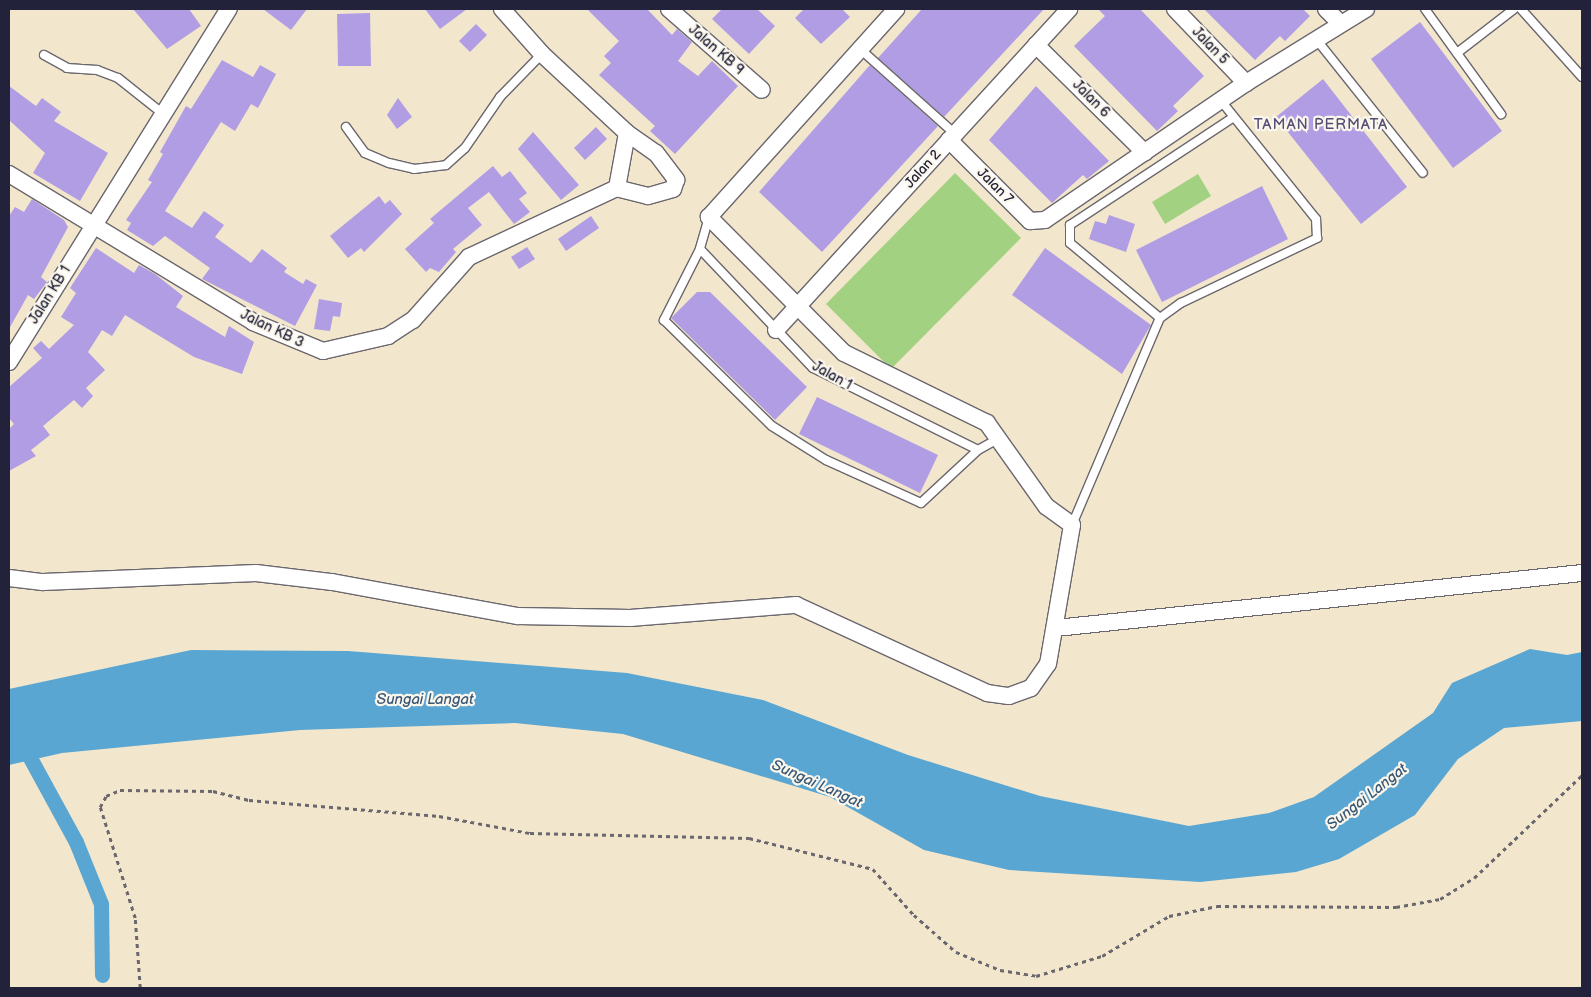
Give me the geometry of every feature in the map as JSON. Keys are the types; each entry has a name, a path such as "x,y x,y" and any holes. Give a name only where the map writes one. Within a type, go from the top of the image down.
{"street":[{"name":"Jalan KB 1","path":"9,362 162,113 229,9"},
{"path":"502,9 542,54 627,133 656,154 676,180 673,189 648,196 617,188 627,133"},
{"path":"709,217 896,9"},
{"name":"Jalan 2","path":"776,330 1069,9"},
{"name":"Jalan 5","path":"1175,9 1246,83"},
{"path":"1326,9 1340,23"},
{"path":"1145,153 1246,83 1340,23 1366,9"},
{"name":"Jalan KB 9","path":"680,12 762,90"},
{"name":"Jalan 6","path":"1036,45 1145,153"},
{"name":"Jalan 7","path":"952,137 1030,221 1045,220 1145,153"},
{"name":"Jalan KB 3","path":"9,174 92,228 253,322 323,350 388,336 413,320 469,257 617,188"},
{"name":"Jalan 1","path":"709,217 799,305 844,353 986,423 1046,506 1072,525"},
{"path":"9,578 43,582 256,574 332,582 518,616 630,618 796,605 987,693 1008,696 1031,688 1048,664 1056,628 1072,525"},
{"path":"1056,628 1582,573"}],"lane":[{"path":"1425,9 1501,114"},
{"path":"1457,53 1514,9"},
{"path":"1521,9 1582,77"},
{"path":"1316,39 1423,173"},
{"path":"860,49 952,137"},
{"path":"346,126 365,153 389,163 414,169 446,165 465,148 500,97 542,54"},
{"path":"44,55 68,68 96,70 118,78 162,113"},
{"path":"1072,525 1160,318 1181,303 1317,238 1316,219 1221,100"},
{"path":"1160,318 1070,243 1070,225 1234,117"},
{"path":"709,217 700,249 664,320 772,426 826,460 921,503 978,450 998,439"},
{"name":"Jalan 1","path":"700,249 813,368 978,450"}],"path":[{"path":"140,988 134,918 100,807 106,796 120,790 213,791 249,800 439,816 530,833 749,838 873,869 914,915 956,952 1000,970 1036,976 1102,956 1169,916 1217,906 1396,907 1440,899 1474,878 1582,775"}],"green space":[{"path":"955,173 1021,238 891,369 826,304"},
{"path":"1198,174 1211,196 1165,224 1152,202"}],"water":[{"name":"Sungai Langat","path":"1530,649 1567,655 1582,652 1582,721 1504,728 1458,759 1415,815 1339,859 1296,872 1200,882 1009,870 924,850 830,797 623,734 515,723 300,730 62,753 9,765 9,689 191,650 348,651 627,673 763,700 908,755 1040,796 1189,826 1269,813 1314,797 1433,713 1452,683"}],"building":[{"path":"133,9 189,9 201,26 167,49"},
{"path":"263,9 307,9 291,30"},
{"path":"425,9 467,9 440,29"},
{"path":"587,9 647,9 672,35 677,29 692,42 678,61 698,76 712,61 738,86 675,154 650,131 655,126 599,75 611,63 604,56 619,41"},
{"path":"722,9 757,9 775,26 749,54 712,19"},
{"path":"804,9 842,9 850,17 821,44 795,18"},
{"path":"922,9 1044,9 944,117 878,58"},
{"path":"1098,9 1140,9 1204,76 1173,106 1178,111 1157,131 1074,46 1105,16"},
{"path":"1204,9 1303,9 1310,16 1285,41 1280,36 1255,60"},
{"path":"370,13 371,66 338,66 337,14"},
{"path":"1420,22 1502,131 1453,168 1371,59"},
{"path":"476,24 487,35 470,52 459,41"},
{"path":"222,60 253,77 260,65 276,74 258,108 251,104 235,131 221,122 165,211 192,228 204,211 224,225 215,237 251,263 262,249 287,268 284,272 303,284 306,279 317,285 295,326 202,279 210,268 165,236 153,246 127,230 131,223 126,220 152,182 148,180 163,154 160,152 186,106 191,109"},
{"path":"870,65 938,126 822,252 759,192"},
{"path":"1323,79 1407,187 1361,224 1276,117"},
{"path":"9,86 36,106 42,98 61,112 54,121 108,153 80,201 33,173 45,153 9,120"},
{"path":"1036,86 1109,161 1087,179 1083,175 1052,203 989,140"},
{"path":"398,98 412,117 397,129 387,115"},
{"path":"596,127 607,139 585,160 574,148"},
{"path":"533,132 579,185 561,200 518,149"},
{"path":"493,166 502,177 510,171 527,193 519,199 530,212 514,224 489,192 468,208 482,225 453,249 456,252 439,272 430,268 426,272 405,249 434,223 430,219"},
{"path":"1262,186 1288,239 1162,302 1136,250"},
{"path":"379,196 385,204 390,200 402,214 364,252 361,248 348,258 330,236"},
{"path":"32,199 64,220 68,227 41,277 47,282 34,299 28,295 9,329 9,216 15,207 24,212"},
{"path":"1109,215 1135,224 1126,252 1089,239 1095,221 1106,224"},
{"path":"591,216 599,228 566,251 558,239"},
{"path":"527,247 535,259 519,269 511,257"},
{"path":"96,248 134,273 139,265 155,274 183,296 176,307 225,337 229,326 254,342 242,374 194,357 125,315 112,336 102,330 88,352 105,370 86,388 93,396 82,408 74,400 43,426 50,435 31,450 36,456 9,471 9,429 14,424 9,418 9,387 42,358 33,348 41,341 49,349 74,325 61,317 76,293 70,288"},
{"path":"1045,248 1151,325 1122,374 1012,295"},
{"path":"697,292 710,292 807,387 775,420 671,318"},
{"path":"319,299 342,303 340,317 333,316 330,331 314,329"},
{"path":"817,397 938,455 920,493 799,434"}],"waterway":[{"path":"22,743 76,842 101,904 102,975"}],"district":[{"name":"TAMAN PERMATA","path":"1321,125"}]}
